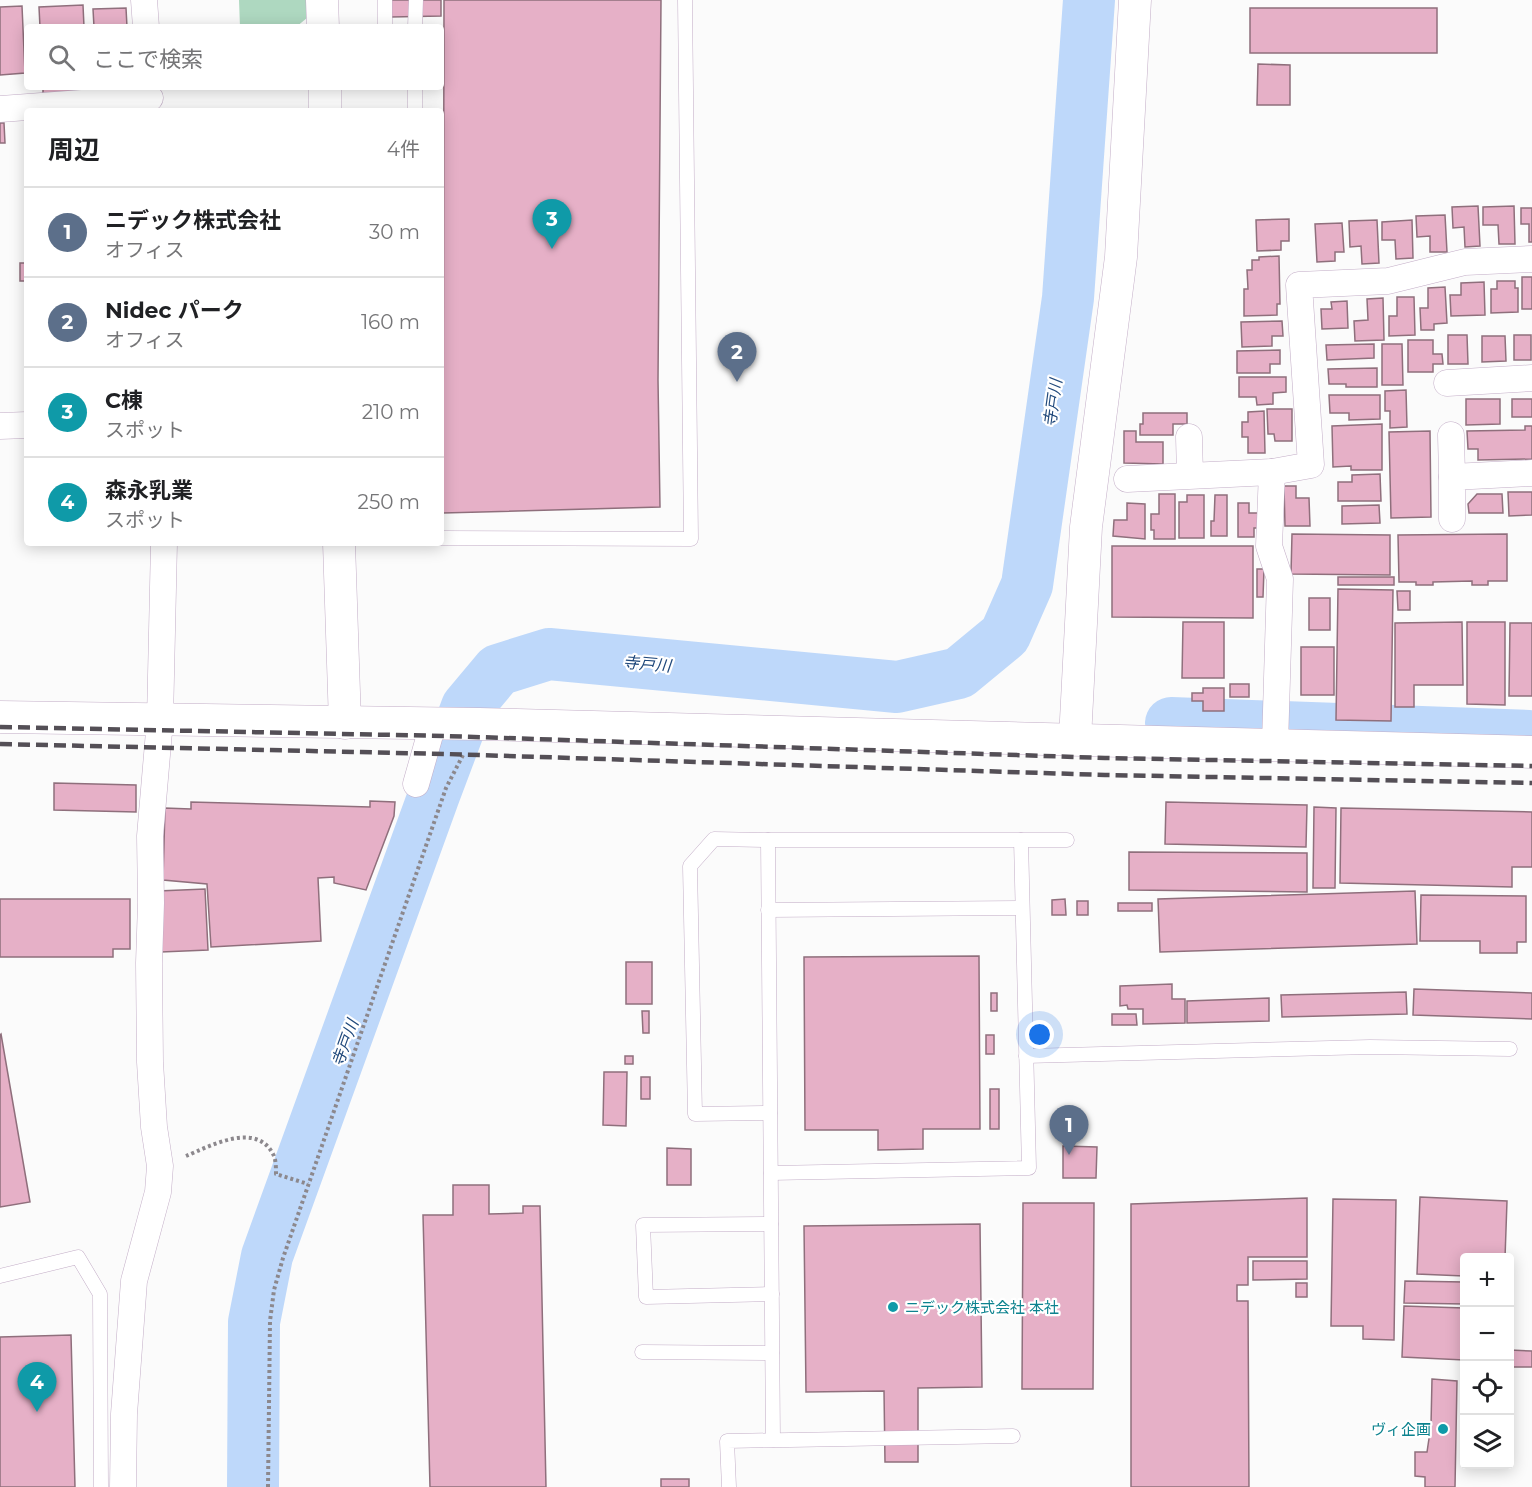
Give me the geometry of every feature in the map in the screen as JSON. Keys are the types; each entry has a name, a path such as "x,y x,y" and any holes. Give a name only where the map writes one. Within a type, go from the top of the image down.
{"street":[{"path":"144,0 146,24"},
{"path":"322,0 323,24"},
{"path":"1075,739 1086,527 1121,257 1135,0"},
{"path":"325,90 325,108"},
{"path":"0,109 150,99"},
{"path":"1126,480 1272,472 1311,465 1299,285 1388,281 1465,262 1532,259"},
{"path":"1447,383 1532,378"},
{"path":"0,426 24,425"},
{"path":"1451,435 1452,519"},
{"path":"1189,437 1190,475"},
{"path":"1272,472 1269,546 1280,579 1275,744"},
{"path":"1452,477 1532,472"},
{"path":"123,1487 124,1414 134,1281 158,1192 160,1166 154,1127 150,1062 149,963 150,836 160,720 164,546"},
{"path":"339,546 345,723"},
{"path":"0,717 479,724 1532,752"},
{"path":"416,784 440,724"}],"lane":[{"path":"385,0 385,24"},
{"path":"416,0 416,24"},
{"path":"444,538 691,539 685,0"},
{"path":"415,90 416,108"},
{"path":"770,1113 695,1114 690,866 714,839 1068,840"},
{"path":"768,840 773,1440"},
{"path":"771,1173 1029,1168 1021,840"},
{"path":"768,910 1023,908"},
{"path":"1026,1056 1370,1047 1510,1049"},
{"path":"771,1224 643,1225 646,1297 772,1294"},
{"path":"0,1276 78,1257 100,1294 101,1487"},
{"path":"642,1352 772,1353"},
{"path":"729,1487 727,1441 1013,1436"}],"path":[{"path":"268,1487 270,1321 274,1290 308,1184 446,788 479,724"},
{"path":"160,1166 227,1139 248,1138 263,1141 269,1148 274,1156 276,1173 308,1184"}],"green space":[{"path":"239,0 307,0 307,18 300,24 240,24"}],"building":[{"path":"391,0 441,0 441,16 391,17"},
{"path":"444,0 661,0 658,380 660,507 444,513"},
{"path":"83,5 84,24 40,24 39,7"},
{"path":"22,6 24,73 0,75 0,7"},
{"path":"126,8 127,24 94,24 93,9"},
{"path":"1250,8 1437,8 1437,53 1250,53"},
{"path":"1258,64 1290,65 1290,105 1257,105"},
{"path":"43,90 87,90 87,95 43,97"},
{"path":"0,123 4,123 5,143 0,143"},
{"path":"1478,206 1480,246 1465,247 1464,227 1453,228 1452,207"},
{"path":"1514,206 1515,244 1499,244 1498,225 1483,225 1483,207"},
{"path":"1521,208 1532,208 1532,242 1529,242 1529,224 1521,224"},
{"path":"1445,215 1447,252 1430,252 1430,236 1417,237 1416,216"},
{"path":"1289,219 1289,241 1281,241 1281,250 1257,251 1256,220"},
{"path":"1377,220 1379,263 1362,264 1361,246 1350,247 1349,221"},
{"path":"1412,220 1413,258 1396,259 1395,240 1382,240 1382,222"},
{"path":"1342,223 1344,252 1335,252 1335,261 1317,262 1315,224"},
{"path":"1279,256 1280,304 1277,304 1277,315 1244,316 1244,289 1248,289 1247,270 1252,270 1252,260 1259,260 1259,257"},
{"path":"20,263 24,263 24,281 20,281"},
{"path":"1522,277 1532,277 1532,309 1522,309"},
{"path":"1497,281 1515,281 1515,288 1518,288 1518,312 1491,313 1491,289 1497,289"},
{"path":"1484,282 1485,315 1451,316 1450,295 1461,295 1461,283"},
{"path":"1445,287 1447,323 1434,324 1434,330 1421,330 1420,308 1428,308 1428,288"},
{"path":"1397,297 1414,297 1415,335 1389,336 1389,316 1397,316"},
{"path":"1383,298 1384,340 1355,341 1354,321 1368,320 1367,299"},
{"path":"1347,301 1348,328 1322,329 1321,309 1332,309 1331,302"},
{"path":"1282,321 1283,336 1272,336 1272,346 1242,347 1241,322"},
{"path":"1448,335 1467,335 1468,364 1448,364"},
{"path":"1514,335 1531,335 1531,360 1514,360"},
{"path":"1482,336 1505,336 1506,361 1482,362"},
{"path":"1408,340 1433,340 1433,354 1442,354 1443,364 1433,364 1433,372 1408,372"},
{"path":"1374,344 1374,358 1327,360 1326,345"},
{"path":"1382,344 1402,344 1403,385 1382,385"},
{"path":"1280,350 1280,364 1270,364 1270,373 1237,373 1237,351"},
{"path":"1377,368 1377,387 1346,387 1346,384 1329,384 1328,369"},
{"path":"1239,377 1286,377 1286,392 1273,393 1273,404 1257,405 1256,397 1239,397"},
{"path":"1406,390 1407,427 1390,428 1390,411 1385,411 1385,391"},
{"path":"1329,395 1380,395 1380,419 1349,420 1349,413 1330,413"},
{"path":"1466,399 1500,399 1500,424 1466,425"},
{"path":"1512,399 1532,399 1532,417 1512,417"},
{"path":"1267,409 1292,409 1292,441 1275,441 1274,434 1268,434"},
{"path":"1264,411 1265,453 1248,453 1248,437 1242,437 1242,422 1248,422 1248,412"},
{"path":"1143,413 1187,413 1187,424 1173,424 1173,435 1140,435"},
{"path":"1382,424 1382,470 1351,470 1351,466 1333,467 1332,426"},
{"path":"1525,426 1532,426 1532,459 1478,460 1478,449 1468,449 1467,431 1525,430"},
{"path":"1124,431 1136,431 1136,442 1163,442 1163,464 1124,463"},
{"path":"1430,431 1431,517 1391,518 1389,432"},
{"path":"1380,474 1381,501 1338,501 1338,482 1352,482 1352,475"},
{"path":"1284,486 1296,486 1296,498 1309,498 1310,526 1285,526"},
{"path":"1508,492 1532,492 1532,515 1509,516"},
{"path":"1159,494 1175,494 1175,539 1154,539 1154,530 1151,530 1151,514 1159,514"},
{"path":"1477,494 1502,494 1503,513 1469,513 1468,504"},
{"path":"1187,495 1204,495 1204,538 1179,538 1179,502 1187,502"},
{"path":"1215,495 1227,495 1227,536 1211,536"},
{"path":"1127,503 1145,504 1145,539 1113,536 1114,520 1127,520"},
{"path":"1238,503 1249,503 1249,513 1259,513 1259,528 1254,528 1254,537 1238,537"},
{"path":"1379,505 1380,523 1342,524 1342,506"},
{"path":"1292,534 1390,535 1390,575 1291,574"},
{"path":"1507,534 1507,581 1488,581 1488,585 1472,585 1472,581 1433,582 1433,585 1399,582 1398,535"},
{"path":"1112,546 1253,546 1253,618 1112,617"},
{"path":"1257,569 1264,569 1263,597 1257,597"},
{"path":"1338,577 1394,577 1394,585 1338,585"},
{"path":"1338,589 1393,590 1391,721 1336,720"},
{"path":"1397,591 1410,591 1410,610 1398,610"},
{"path":"1309,598 1330,598 1330,630 1309,630"},
{"path":"1183,622 1224,622 1224,678 1182,678"},
{"path":"1462,622 1463,685 1414,685 1414,707 1395,707 1395,623"},
{"path":"1467,622 1505,622 1505,705 1467,704"},
{"path":"1510,623 1532,623 1532,696 1509,696"},
{"path":"1301,647 1334,647 1334,695 1301,695"},
{"path":"1230,684 1249,684 1249,697 1230,697"},
{"path":"1203,688 1224,688 1224,711 1203,711 1203,701 1192,701 1192,693 1203,693"},
{"path":"54,783 136,785 136,812 54,810"},
{"path":"370,801 395,802 394,816 366,890 334,883 334,877 318,878 321,941 211,947 207,884 163,880 165,808 191,809 191,802 370,807"},
{"path":"1166,802 1307,805 1306,847 1165,844"},
{"path":"1314,807 1336,808 1335,888 1313,888"},
{"path":"1341,808 1532,812 1532,867 1512,867 1512,887 1340,883"},
{"path":"1129,852 1307,853 1307,892 1129,890"},
{"path":"205,889 208,950 161,952 158,891"},
{"path":"1415,891 1417,944 1160,952 1158,899"},
{"path":"1421,895 1526,896 1526,942 1517,942 1517,953 1480,953 1480,941 1420,941"},
{"path":"0,899 130,899 130,949 113,949 113,957 0,957"},
{"path":"1065,899 1066,915 1052,915 1052,900"},
{"path":"1077,901 1088,901 1088,915 1077,915"},
{"path":"1118,903 1152,903 1152,911 1118,911"},
{"path":"979,956 980,1129 923,1129 923,1149 878,1150 878,1130 805,1130 804,957"},
{"path":"626,962 652,962 652,1004 626,1004"},
{"path":"1172,984 1172,999 1185,999 1185,1023 1143,1024 1143,1009 1128,1009 1127,1005 1120,1006 1120,986"},
{"path":"1414,989 1532,993 1532,1019 1413,1015"},
{"path":"1406,992 1407,1014 1282,1017 1281,995"},
{"path":"991,993 997,993 997,1011 991,1011"},
{"path":"1269,998 1269,1021 1187,1023 1187,1001"},
{"path":"642,1011 649,1011 649,1033 643,1033"},
{"path":"1112,1014 1136,1014 1137,1025 1112,1025"},
{"path":"0,1035 30,1202 0,1207"},
{"path":"986,1035 994,1035 994,1054 986,1054"},
{"path":"625,1056 633,1056 633,1064 625,1064"},
{"path":"604,1072 627,1072 626,1126 603,1125"},
{"path":"641,1077 650,1077 650,1099 641,1099"},
{"path":"990,1089 999,1089 999,1129 990,1129"},
{"path":"1063,1146 1097,1147 1096,1178 1063,1178"},
{"path":"667,1148 691,1149 691,1185 667,1185"},
{"path":"453,1185 489,1185 489,1214 523,1213 523,1206 540,1206 546,1487 430,1487 423,1215 453,1215"},
{"path":"1420,1197 1507,1201 1505,1253 1460,1253 1460,1276 1417,1274"},
{"path":"1307,1198 1307,1257 1248,1257 1248,1285 1237,1285 1237,1301 1248,1301 1249,1487 1131,1487 1131,1204"},
{"path":"1333,1199 1396,1200 1394,1340 1363,1339 1363,1326 1331,1326"},
{"path":"1023,1203 1094,1203 1093,1389 1022,1389"},
{"name":"ニデック株式会社 本社","path":"980,1224 982,1387 918,1388 918,1462 885,1462 884,1391 806,1392 804,1226"},
{"path":"1253,1261 1307,1261 1307,1279 1253,1280"},
{"path":"1405,1281 1460,1282 1460,1304 1404,1303"},
{"path":"1296,1283 1307,1283 1307,1297 1296,1297"},
{"path":"1404,1306 1460,1308 1460,1360 1402,1357"},
{"path":"71,1335 75,1487 0,1487 0,1337"},
{"path":"1514,1350 1532,1351 1532,1367 1514,1367"},
{"name":"ヴィ企画","path":"1432,1379 1457,1381 1455,1487 1425,1487 1425,1477 1415,1476 1415,1452 1427,1452 1431,1425"},
{"path":"661,1479 689,1479 689,1487 661,1487"}],"waterway":[{"name":"寺戸川","path":"253,1487 254,1322 267,1256 467,707 498,670 549,654 897,687 959,673 1005,635 1027,585 1068,298 1089,0"},
{"path":"1171,723 1529,736"}],"railway":[{"path":"0,727 446,736 1105,758 1532,766"},
{"path":"0,744 446,754 1105,775 1532,783"}],"place":[{"name":"C棟","path":"552,249"},
{"name":"Nidec パーク","path":"737,382"},
{"name":"ニデック株式会社","path":"1069,1155"},
{"name":"ニデック株式会社 本社","path":"893,1307"},
{"name":"森永乳業","path":"37,1412"},
{"name":"ヴィ企画","path":"1443,1429"}]}
